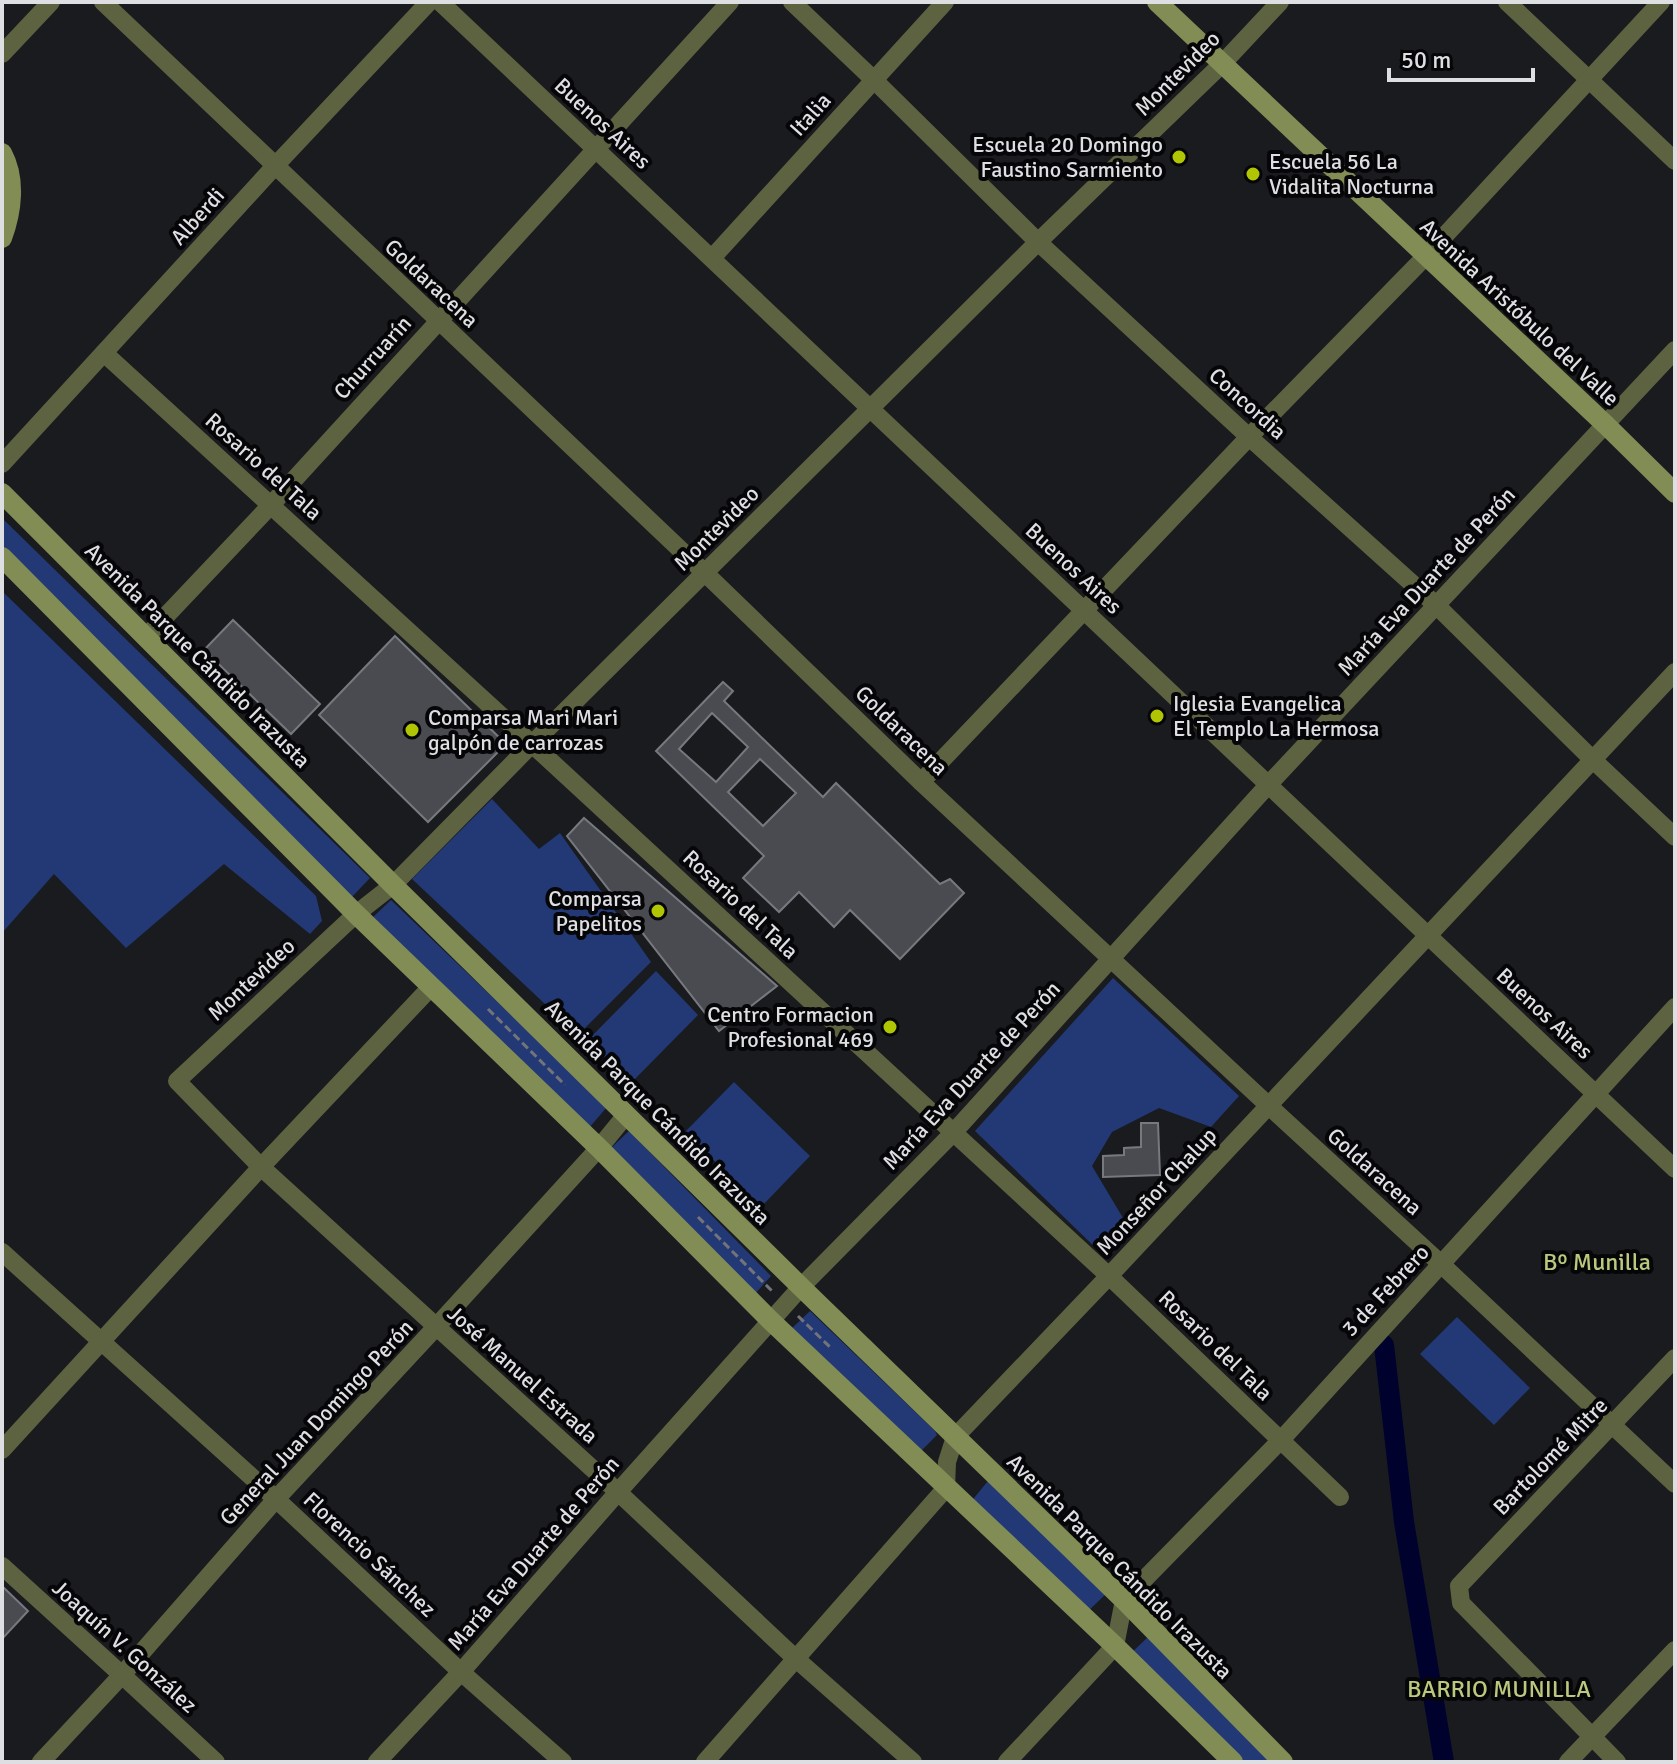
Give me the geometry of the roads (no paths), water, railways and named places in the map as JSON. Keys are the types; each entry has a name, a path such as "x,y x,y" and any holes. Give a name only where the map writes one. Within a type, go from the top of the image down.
{"main road":[{"name":"Avenida Aristóbulo del Valle","path":"1157,2 1675,493"},
{"path":"2,153 12,191 2,238"},
{"name":"Avenida Parque Cándido Irazusta","path":"2,493 393,885 1124,1600 1283,1762"},
{"path":"2,557 356,914 599,1148 770,1320 1115,1646 1233,1762"}],"street":[{"path":"2,54 51,2"},
{"name":"Goldaracena","path":"103,2 921,782 1675,1484"},
{"name":"Alberdi","path":"2,464 429,2"},
{"name":"Buenos Aires","path":"440,2 1675,1169"},
{"name":"Churruarín","path":"146,637 271,505 730,2"},
{"name":"Concordia","path":"792,2 1038,242 1436,605 1675,837"},
{"name":"Italia","path":"712,258 945,2"},
{"name":"Montevideo","path":"177,1081 356,914 393,885 1038,242 1222,64 1280,2"},
{"path":"1507,2 1675,161"},
{"path":"921,782 1425,257 1661,2"},
{"name":"María Eva Duarte de Perón","path":"377,1762 461,1672 770,1320 953,1133 1269,784 1675,350"},
{"name":"Rosario del Tala","path":"104,353 1109,1276 1340,1497"},
{"name":"Monseñor Chalup","path":"955,1437 1675,672"},
{"path":"2,1450 431,987"},
{"name":"3 de Febrero","path":"1124,1600 1281,1440 1675,1007"},
{"name":"José Manuel Estrada","path":"177,1081 261,1167 795,1658 913,1762"},
{"name":"General Juan Domingo Perón","path":"41,1762 626,1115"},
{"name":"Florencio Sánchez","path":"2,1252 563,1762"},
{"name":"Bartolomé Mitre","path":"1592,1737 1461,1603 1459,1586 1675,1358"},
{"path":"705,1762 946,1488 947,1462 955,1437"},
{"name":"Joaquín V. González","path":"2,1566 216,1762"},
{"path":"1007,1762 1115,1646 1124,1600"},
{"path":"1568,1762 1675,1650"},
{"path":"1592,1737 1617,1762"}],"waterway":[{"path":"1384,1345 1404,1522 1444,1762"}],"place":[{"name":"Escuela 20 Domingo Faustino Sarmiento","path":"1179,157"},
{"name":"Escuela 56 La Vidalita Nocturna","path":"1253,174"},
{"name":"Iglesia Evangelica El Templo La Hermosa","path":"1157,716"},
{"name":"Comparsa Mari Mari galpón de carrozas","path":"412,730"},
{"name":"Comparsa Papelitos","path":"658,911"},
{"name":"Centro Formacion Profesional 469","path":"890,1027"}],"district":[{"name":"Bº Munilla","path":"1597,1262"},
{"name":"BARRIO MUNILLA","path":"1499,1689"}]}
